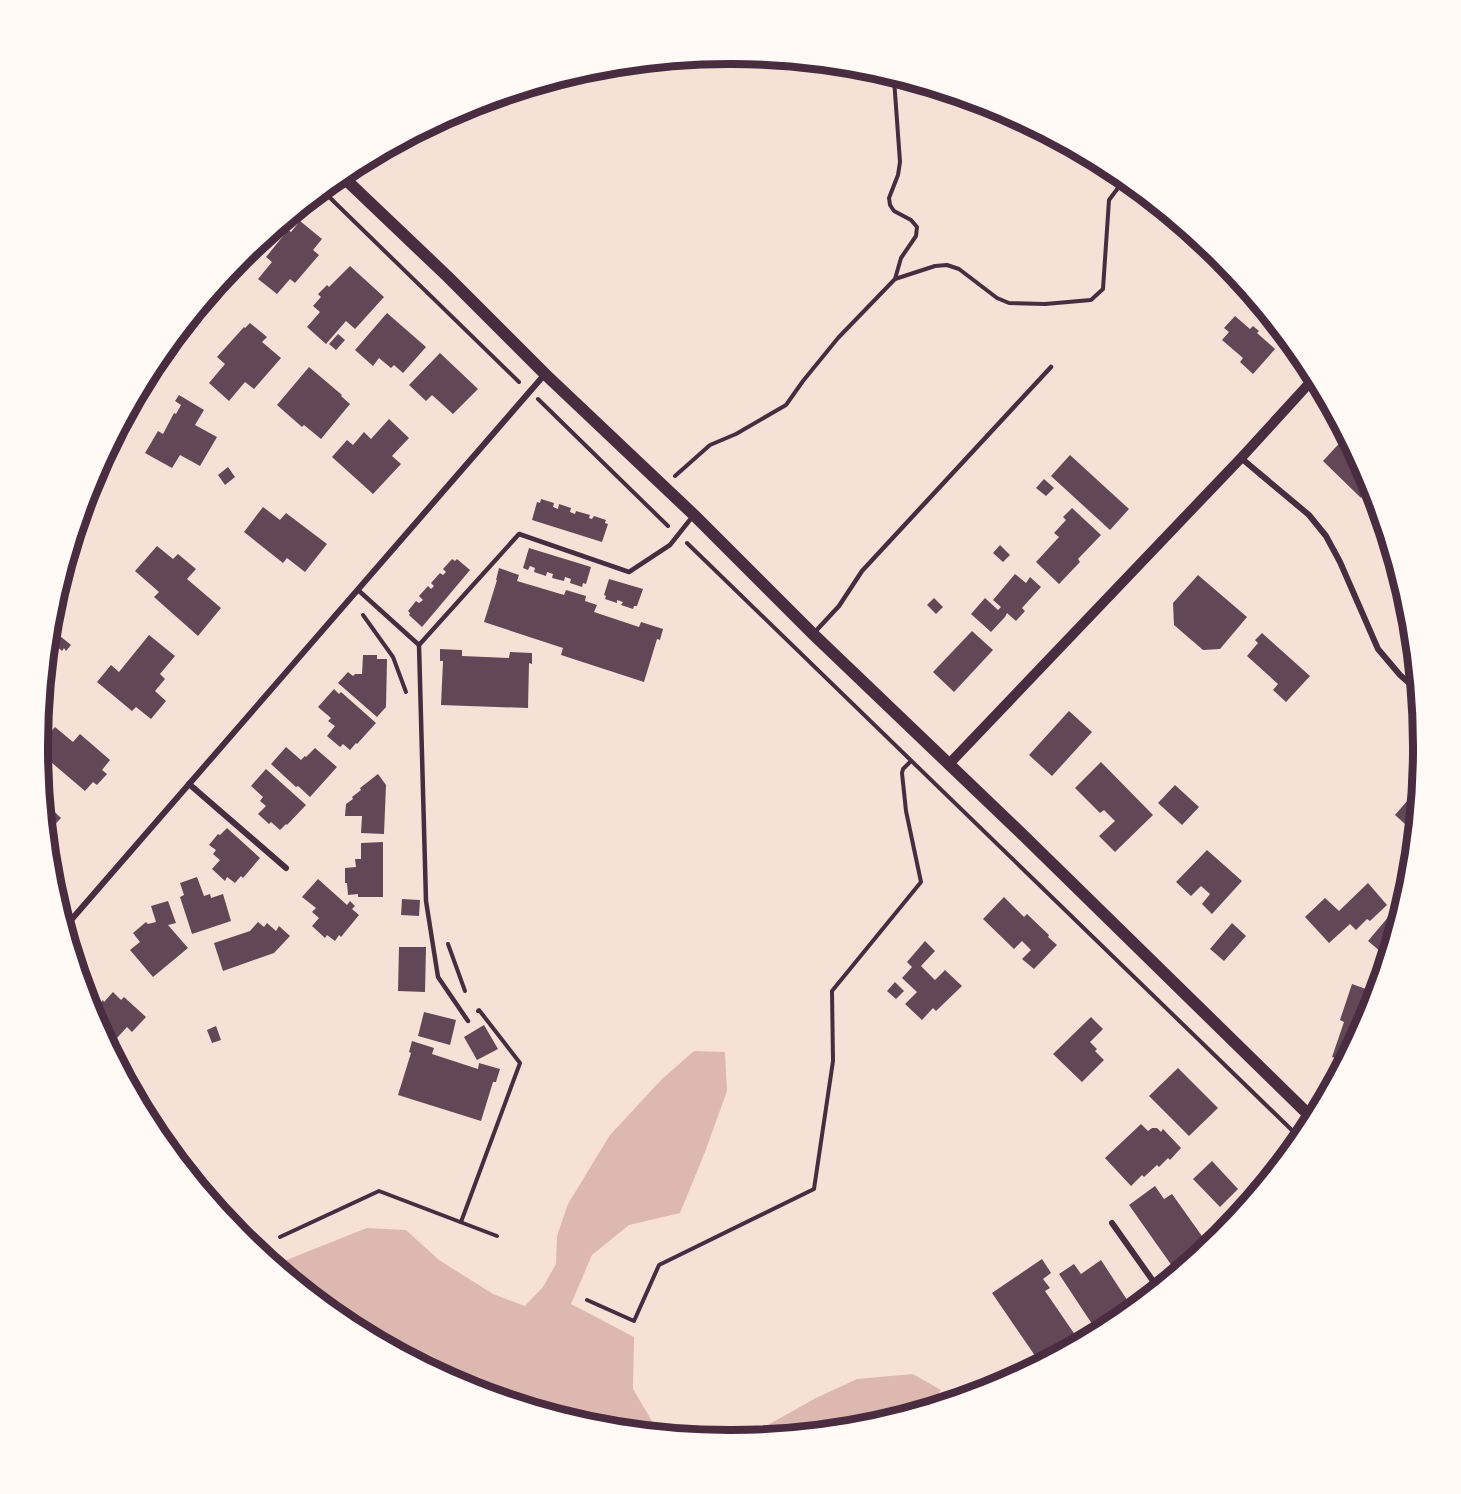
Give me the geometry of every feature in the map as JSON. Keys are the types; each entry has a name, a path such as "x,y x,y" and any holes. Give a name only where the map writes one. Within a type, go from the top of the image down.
{"main road":[{"path":"348,182 447,276 545,375 694,515 813,634 1306,1113"}],"street":[{"path":"70,920 545,375"},
{"path":"949,764 1308,384"},
{"path":"1241,458 1309,515 1326,536 1340,562 1378,649 1410,684"},
{"path":"189,784 286,868"},
{"path":"1112,1223 1154,1282"}],"lane":[{"path":"813,634 838,606 862,572 1051,367"},
{"path":"468,1021 438,978 426,901 419,645 519,534 629,572 670,545 694,515"},
{"path":"358,590 419,645"}],"path":[{"path":"894,85 900,162 898,175 889,198 890,205 894,211 911,220 917,227 916,236 901,258 895,279"},
{"path":"664,487 710,445 736,434 786,405 838,338 895,279 935,266 947,265 959,269 997,298 1010,303 1045,304 1091,300 1103,289 1108,200 1121,188"},
{"path":"328,196 494,357"},
{"path":"563,424 668,525"},
{"path":"689,545 1294,1132"},
{"path":"587,1300 634,1321 659,1265 814,1189 833,1061 832,992 921,882 906,811 902,773 911,761"},
{"path":"461,1222 520,1063 479,1010 468,1021"},
{"path":"280,1237 379,1191 497,1236"}],"shaded area":[{"path":"694,1051 725,1052 727,1091 680,1213 629,1225 592,1255 571,1304 634,1337 633,1389 654,1425 554,1406 469,1378 389,1338 351,1314 282,1262 367,1228 406,1230 439,1260 493,1294 525,1306 543,1287 556,1264 557,1236 568,1204 610,1135 662,1079"},
{"path":"913,1374 941,1390 935,1397 864,1416 820,1424 761,1429 816,1398 857,1379"}],"building":[{"path":"300,221 322,239 313,250 319,255 295,283 290,279 277,294 258,279 272,262 266,257 288,230 291,232"},
{"path":"350,266 384,297 355,329 346,321 326,344 307,327 320,312 313,306 321,297 318,294 327,285 329,287"},
{"path":"1232,284 1247,301 1230,287"},
{"path":"387,313 426,347 403,373 394,365 391,368 379,358 373,366 355,350"},
{"path":"1235,316 1250,329 1253,326 1259,331 1257,333 1275,349 1253,374 1240,362 1243,358 1222,340 1229,332 1224,328"},
{"path":"250,323 267,337 262,342 281,358 254,389 245,382 229,401 209,383 225,364 217,357"},
{"path":"338,334 345,340 336,350 329,344"},
{"path":"440,353 478,389 453,414 432,395 426,401 409,385"},
{"path":"309,367 350,404 321,439 304,425 302,427 277,405"},
{"path":"179,395 204,410 195,425 217,437 200,466 180,455 172,468 145,453 158,431 163,434 174,413 176,414 181,405 175,401"},
{"path":"389,419 409,438 392,456 401,464 373,494 332,457 347,440 353,445 364,432 371,439"},
{"path":"1341,441 1364,494 1361,498 1323,461"},
{"path":"1070,455 1129,509 1110,530 1051,476"},
{"path":"228,467 235,477 225,485 218,475"},
{"path":"1044,479 1054,488 1046,496 1036,488"},
{"path":"541,499 554,503 553,507 558,509 559,504 571,508 570,512 575,514 576,511 590,515 589,518 592,519 594,516 606,520 605,523 608,524 602,542 532,520 537,502 540,503"},
{"path":"263,507 280,520 286,513 327,544 305,572 287,558 283,563 244,532"},
{"path":"1072,508 1101,535 1078,559 1080,562 1059,584 1036,562 1059,537 1054,533 1066,520 1063,517"},
{"path":"1000,545 1010,555 1003,562 993,553"},
{"path":"157,546 173,559 178,554 196,569 187,579 221,608 198,636 154,597 159,592 135,571"},
{"path":"529,548 591,567 586,584 583,583 582,587 570,583 571,579 565,577 564,581 552,578 553,574 547,572 546,576 534,572 535,568 530,566 528,570 523,568"},
{"path":"452,559 455,561 457,559 470,570 422,627 409,615 408,611 416,601 419,603 423,600 419,596 428,586 431,589 434,586 431,583 440,573 443,575 446,572 443,569"},
{"path":"499,568 519,575 517,581 564,595 566,590 586,596 585,601 597,605 594,612 639,627 641,622 663,629 660,640 657,639 644,682 561,655 563,648 484,622"},
{"path":"1015,574 1026,583 1030,577 1041,587 1022,608 1025,611 1016,621 1007,613 991,632 971,614 985,598 998,610 1001,607 993,600"},
{"path":"1198,575 1247,617 1220,649 1203,650 1174,625 1173,603"},
{"path":"609,579 643,589 637,606 633,609 621,605 623,602 617,600 617,603 605,599"},
{"path":"934,598 943,607 936,614 927,605"},
{"path":"972,631 993,650 954,692 933,672"},
{"path":"1262,633 1310,676 1286,702 1273,690 1278,684 1247,656 1258,643 1255,640"},
{"path":"149,635 175,656 160,674 165,679 155,691 166,701 151,719 136,707 132,711 97,682 111,665 119,672"},
{"path":"60,636 71,645 66,651 64,648 62,651 56,646"},
{"path":"440,649 462,650 462,656 509,658 510,652 532,653 532,664 529,663 528,708 441,705 443,661 440,661"},
{"path":"363,655 377,655 377,659 387,659 386,707 377,717 338,683 348,672 353,676 362,674"},
{"path":"334,689 339,694 341,692 376,723 350,750 343,744 340,747 327,736 335,726 328,721 331,718 318,707"},
{"path":"1069,711 1092,732 1052,776 1029,755"},
{"path":"55,727 73,742 80,734 110,760 102,770 107,774 97,785 93,782 85,791 48,760 48,735"},
{"path":"286,747 301,760 315,748 337,767 310,797 271,764"},
{"path":"1101,762 1153,815 1115,852 1099,836 1115,821 1104,810 1100,813 1075,788"},
{"path":"266,769 306,805 280,830 258,814 266,806 260,801 263,797 251,786"},
{"path":"378,774 386,785 384,834 361,833 362,816 345,816 346,804 361,790 360,788"},
{"path":"1175,785 1199,807 1182,825 1158,803"},
{"path":"1412,796 1408,827 1395,815"},
{"path":"51,808 61,818 53,827"},
{"path":"227,828 260,858 243,878 241,876 235,883 227,877 225,881 212,869 220,860 213,854 216,850 209,845 218,834 220,835"},
{"path":"383,842 383,897 348,895 345,868 356,867 355,859 361,859 361,843"},
{"path":"1207,850 1242,881 1212,914 1202,904 1210,894 1201,886 1191,896 1176,882"},
{"path":"197,877 204,896 210,894 211,898 223,894 231,921 192,934 180,897 184,895 180,883"},
{"path":"318,879 347,905 350,901 355,906 352,909 359,915 335,941 327,935 325,938 312,926 319,918 312,912 316,908 302,897"},
{"path":"1368,883 1387,905 1356,930 1350,924 1329,943 1305,917 1325,898 1339,911"},
{"path":"1004,897 1024,917 1027,914 1057,945 1034,969 1022,959 1031,950 1022,941 1014,949 983,919"},
{"path":"402,899 420,900 419,916 401,915"},
{"path":"168,901 176,923 168,925 188,948 153,977 130,950 140,942 133,933 146,922 148,924 156,922 151,906"},
{"path":"1390,915 1392,916 1381,952 1368,941"},
{"path":"258,922 264,927 267,923 276,931 279,926 290,936 274,953 223,971 214,943 250,931"},
{"path":"1232,923 1246,936 1224,961 1210,949"},
{"path":"925,941 935,951 921,966 935,980 945,970 962,986 936,1011 933,1008 922,1020 905,1004 917,992 902,978 912,967 907,962"},
{"path":"399,947 426,947 425,992 398,991"},
{"path":"895,982 904,991 896,999 887,991"},
{"path":"1352,984 1368,990 1338,1059 1332,1057 1344,1022 1340,1020"},
{"path":"113,992 121,1000 124,997 146,1017 132,1032 127,1027 117,1038 112,1035 99,1004 103,1000 104,1002"},
{"path":"424,1012 456,1020 450,1045 418,1036"},
{"path":"1091,1017 1103,1029 1090,1042 1104,1060 1082,1082 1053,1054"},
{"path":"484,1025 498,1049 477,1060 464,1037"},
{"path":"216,1026 221,1040 212,1043 207,1030"},
{"path":"412,1041 434,1048 432,1054 478,1069 479,1063 500,1069 496,1082 493,1082 481,1121 398,1095 411,1053 409,1052"},
{"path":"1178,1068 1218,1108 1189,1136 1149,1096"},
{"path":"1141,1124 1148,1131 1157,1128 1161,1132 1163,1129 1181,1148 1170,1160 1168,1158 1159,1167 1157,1165 1144,1177 1142,1175 1131,1186 1105,1158"},
{"path":"1212,1161 1238,1189 1220,1207 1193,1179"},
{"path":"1155,1186 1164,1199 1172,1194 1204,1239 1173,1267 1129,1205"},
{"path":"1042,1259 1051,1273 1043,1279 1050,1288 1045,1291 1076,1336 1036,1357 992,1293"},
{"path":"1101,1260 1128,1301 1093,1325 1059,1274 1074,1264 1081,1274"}]}
